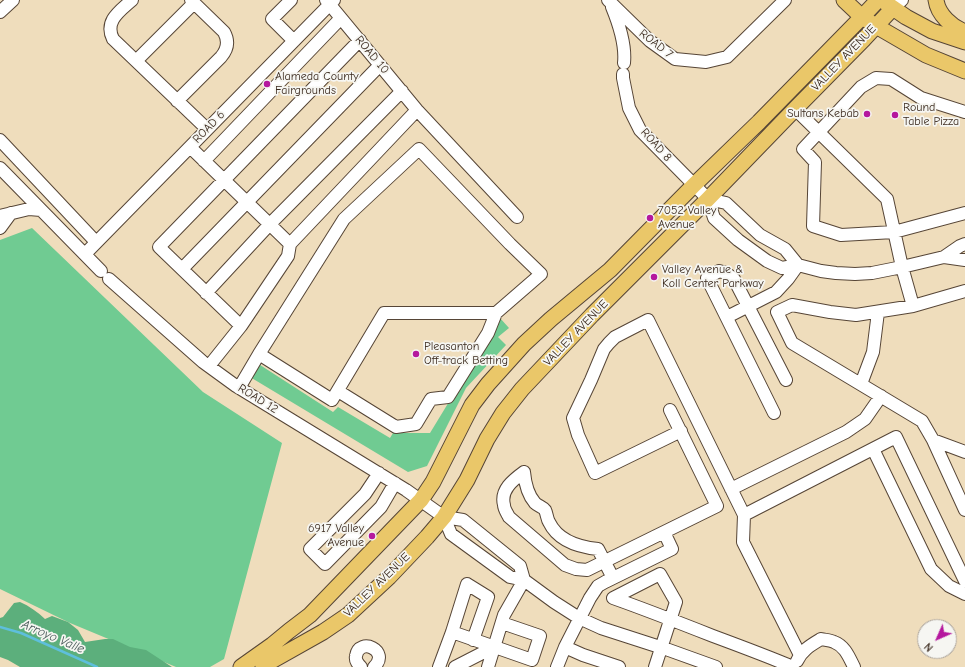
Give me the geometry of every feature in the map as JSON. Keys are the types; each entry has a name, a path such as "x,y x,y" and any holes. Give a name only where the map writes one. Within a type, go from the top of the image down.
{"main road":[{"path":"844,0 862,17 876,26 926,55 965,71"},
{"name":"VALLEY AVENUE","path":"241,667 272,646 310,615 421,500 433,482 472,405 488,384 524,344 551,319 610,270 694,185 760,122 878,0"},
{"path":"936,0 937,6 946,20 958,29 965,32"},
{"path":"893,3 906,17 932,31 965,42"},
{"name":"VALLEY AVENUE","path":"263,667 324,632 348,615 389,577 427,537 444,517 467,480 487,439 503,413 522,389 592,315 708,199 876,26 893,3"}],"street":[{"path":"0,12 13,0"},
{"path":"132,0 113,19 110,24 110,34 113,39 207,129"},
{"path":"291,0 272,19 294,41"},
{"name":"ROAD 7","path":"609,1 650,41 675,59 706,62 727,57 785,0"},
{"path":"136,61 192,1 224,32 227,43 227,48 224,53 177,101"},
{"name":"ROAD 6","path":"85,254 294,41 330,1"},
{"name":"ROAD 10","path":"330,1 341,18 418,110 517,217"},
{"name":"ROAD 8","path":"609,1 617,19 622,39 629,108 640,130 708,199"},
{"path":"204,161 341,18"},
{"path":"241,326 159,247 360,40"},
{"path":"182,269 380,65"},
{"path":"965,112 921,98 891,79 876,78 861,87 803,150 815,162 814,226 841,235 894,232 965,213"},
{"path":"206,293 270,225 402,91"},
{"path":"795,109 887,199 902,267 913,306"},
{"path":"209,366 241,326 288,256 290,244 418,110"},
{"path":"0,140 96,242"},
{"path":"190,147 290,244"},
{"path":"239,388 344,219 418,149 541,274 496,313 488,333 448,397 431,399 416,424 396,427 338,391"},
{"name":"ROAD 12","path":"0,168 105,275 209,366 239,388 395,483 444,517"},
{"path":"708,199 714,218 738,240 767,261 782,268 798,265 821,271 855,274 872,273 944,257 965,244"},
{"path":"708,199 726,203 760,235 785,249 798,265"},
{"path":"0,228 6,215 29,209 41,210"},
{"path":"944,257 965,260"},
{"path":"727,317 776,292 798,265"},
{"path":"774,413 707,278 719,271 726,273 734,279 786,380"},
{"path":"965,291 913,306 856,315 792,305 777,312 792,343 922,421 933,440 965,510"},
{"path":"861,384 873,352 878,312"},
{"path":"259,354 332,400 384,313 496,313"},
{"path":"680,431 595,473 578,435 573,418 604,349 609,342 615,337 648,320 744,515 743,542 800,655"},
{"path":"731,489 846,432 865,419 881,396"},
{"path":"613,578 604,561 598,549 577,546 557,534 549,523 545,510 536,503 529,494 525,483 524,472 510,483 505,492 503,499 504,507 509,517 565,565 576,569 587,570 604,561 717,506 670,410"},
{"path":"744,515 896,438 965,581"},
{"path":"933,440 965,452"},
{"path":"873,449 931,569 949,586 965,594"},
{"path":"379,473 365,494 310,549 325,564 381,507 395,483"},
{"path":"444,517 451,534 510,577 524,580 558,605 579,618 601,628 661,647 716,667"},
{"path":"444,517 463,520 520,566 524,580 504,615 488,667"},
{"path":"558,667 564,647 598,586 672,549 664,532"},
{"path":"655,667 670,619 676,602 660,574 613,598 670,619 775,659 793,667 800,655 808,647 821,639 834,642 843,647 854,667"},
{"path":"439,667 467,584 488,597 474,640"},
{"path":"452,632 532,660 540,636 502,623"},
{"path":"361,667 357,663 356,654 358,650 366,646 370,646 377,651 377,666"},
{"path":"455,667 494,647"},
{"path":"564,647 582,655 619,667"}],"green space":[{"path":"32,228 203,392 282,443 224,659 210,667 176,667 70,623 0,589 0,240"},
{"path":"500,318 509,328 498,337 506,345 466,388 427,466 408,472 250,377 257,363 333,412 338,407 390,438 393,433 430,433"},
{"path":"20,602 33,609 45,619 52,616 68,622 78,630 85,642 113,639 130,647 146,650 172,667 20,667 0,657 0,618 3,617 14,603"}],"waterway":[{"name":"Arroyo Valle","path":"0,627 21,633 97,667"}],"place":[{"name":"Alameda County Fairgrounds","path":"267,84"},
{"name":"Sultans Kebab","path":"867,114"},
{"name":"Round Table Pizza","path":"895,115"},
{"name":"7052 Valley Avenue","path":"650,218"},
{"name":"Valley Avenue & Koll Center Parkway","path":"654,277"},
{"name":"Pleasanton Off-track Betting","path":"416,354"},
{"name":"6917 Valley Avenue","path":"372,536"}]}
